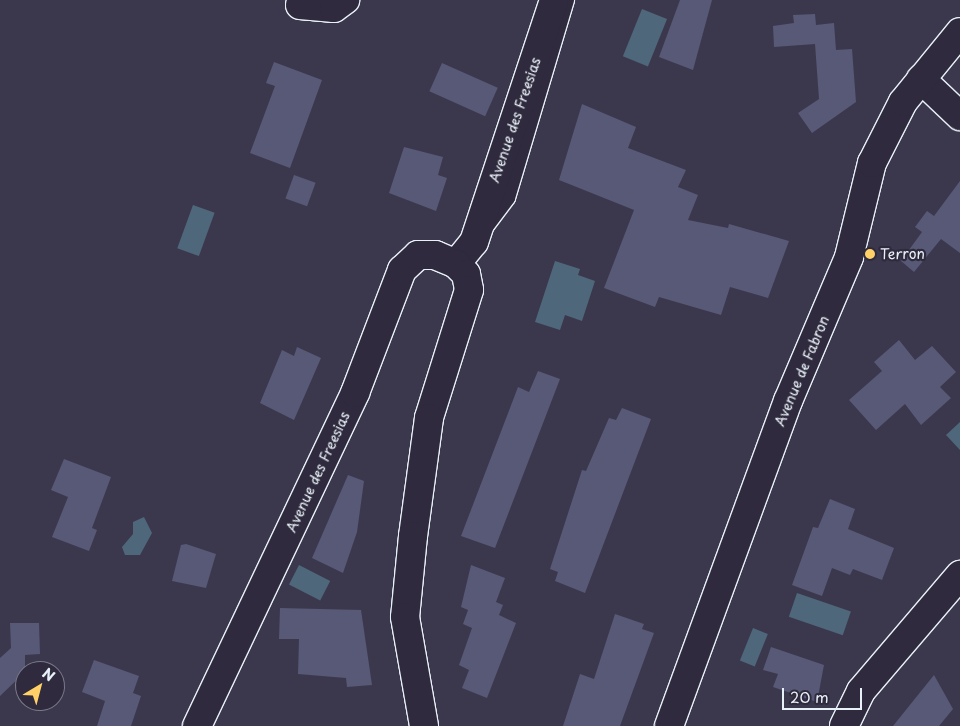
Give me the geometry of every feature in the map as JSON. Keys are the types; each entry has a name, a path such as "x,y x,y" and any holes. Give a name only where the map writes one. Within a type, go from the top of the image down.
{"street":[{"path":"300,5 334,8 345,0"},
{"name":"Avenue des Freesias","path":"197,726 355,393 402,270 418,255 435,255 456,264 474,242 554,0"},
{"name":"Avenue de Fabron","path":"669,726 788,401 848,257 872,163 890,124 922,78 960,32"},
{"path":"922,78 960,116"},
{"path":"424,726 404,617 429,418 469,290 466,274 456,264"},
{"path":"844,726 861,691 960,575"}],"lane":[{"path":"474,242 508,198 567,0"}],"water":[{"path":"642,9 667,19 648,66 623,56"},
{"path":"193,205 215,213 199,256 177,248"},
{"path":"555,261 580,269 578,275 595,281 582,321 565,315 560,330 535,322"},
{"path":"960,422 960,450 946,435"},
{"path":"144,517 152,533 140,555 125,555 122,547 133,534 133,522"},
{"path":"299,565 330,581 320,600 289,585"},
{"path":"797,593 851,612 843,635 789,617"},
{"path":"753,628 768,634 755,666 740,660"}],"building":[{"path":"680,0 712,0 693,70 659,57"},
{"path":"815,14 816,25 834,23 836,50 852,49 856,102 812,133 798,113 819,99 815,44 774,47 773,26 794,23 793,15"},
{"path":"274,62 322,80 290,168 250,153 275,86 266,83"},
{"path":"442,63 498,88 485,116 429,91"},
{"path":"582,104 636,127 628,148 686,170 678,187 698,195 688,220 728,228 729,224 789,241 768,298 730,287 721,315 659,297 655,307 604,288 634,210 559,180"},
{"path":"404,147 443,157 438,175 447,178 436,211 389,193"},
{"path":"294,175 316,183 307,206 285,198"},
{"path":"960,181 960,253 941,239 914,272 901,261 922,232 915,227 927,211 934,216"},
{"path":"899,340 915,360 932,346 956,372 940,387 951,398 921,425 905,404 876,430 849,400 882,371 874,362"},
{"path":"297,347 321,358 294,420 260,403 282,350 294,356"},
{"path":"538,371 560,379 495,548 461,536 518,387 529,392"},
{"path":"622,408 651,419 585,593 555,581 558,572 550,569 582,470 586,471 609,418 616,420"},
{"path":"64,459 111,477 92,528 97,530 89,551 52,537 68,497 51,490"},
{"path":"348,475 364,481 357,532 343,573 312,558"},
{"path":"830,499 855,509 848,529 894,548 882,580 853,569 850,575 832,568 822,596 792,585 813,527 818,528"},
{"path":"186,544 216,554 206,588 172,581 181,545"},
{"path":"471,565 505,578 496,602 503,605 499,615 516,623 487,698 462,688 469,670 459,665 472,628 463,624 468,610 461,607"},
{"path":"280,608 361,610 372,685 347,687 346,678 298,674 299,639 279,639"},
{"path":"615,614 644,624 642,629 654,633 620,726 563,726 580,674 594,679"},
{"path":"10,623 39,623 40,654 25,655 25,661 15,661 15,682 0,696 0,658 11,648"},
{"path":"771,647 824,665 817,702 773,687 778,674 763,670"},
{"path":"94,660 139,676 133,693 141,696 131,726 97,726 105,701 82,692"},
{"path":"934,675 953,709 939,726 893,726"}],"place":[{"name":"Terron","path":"870,254"}]}
